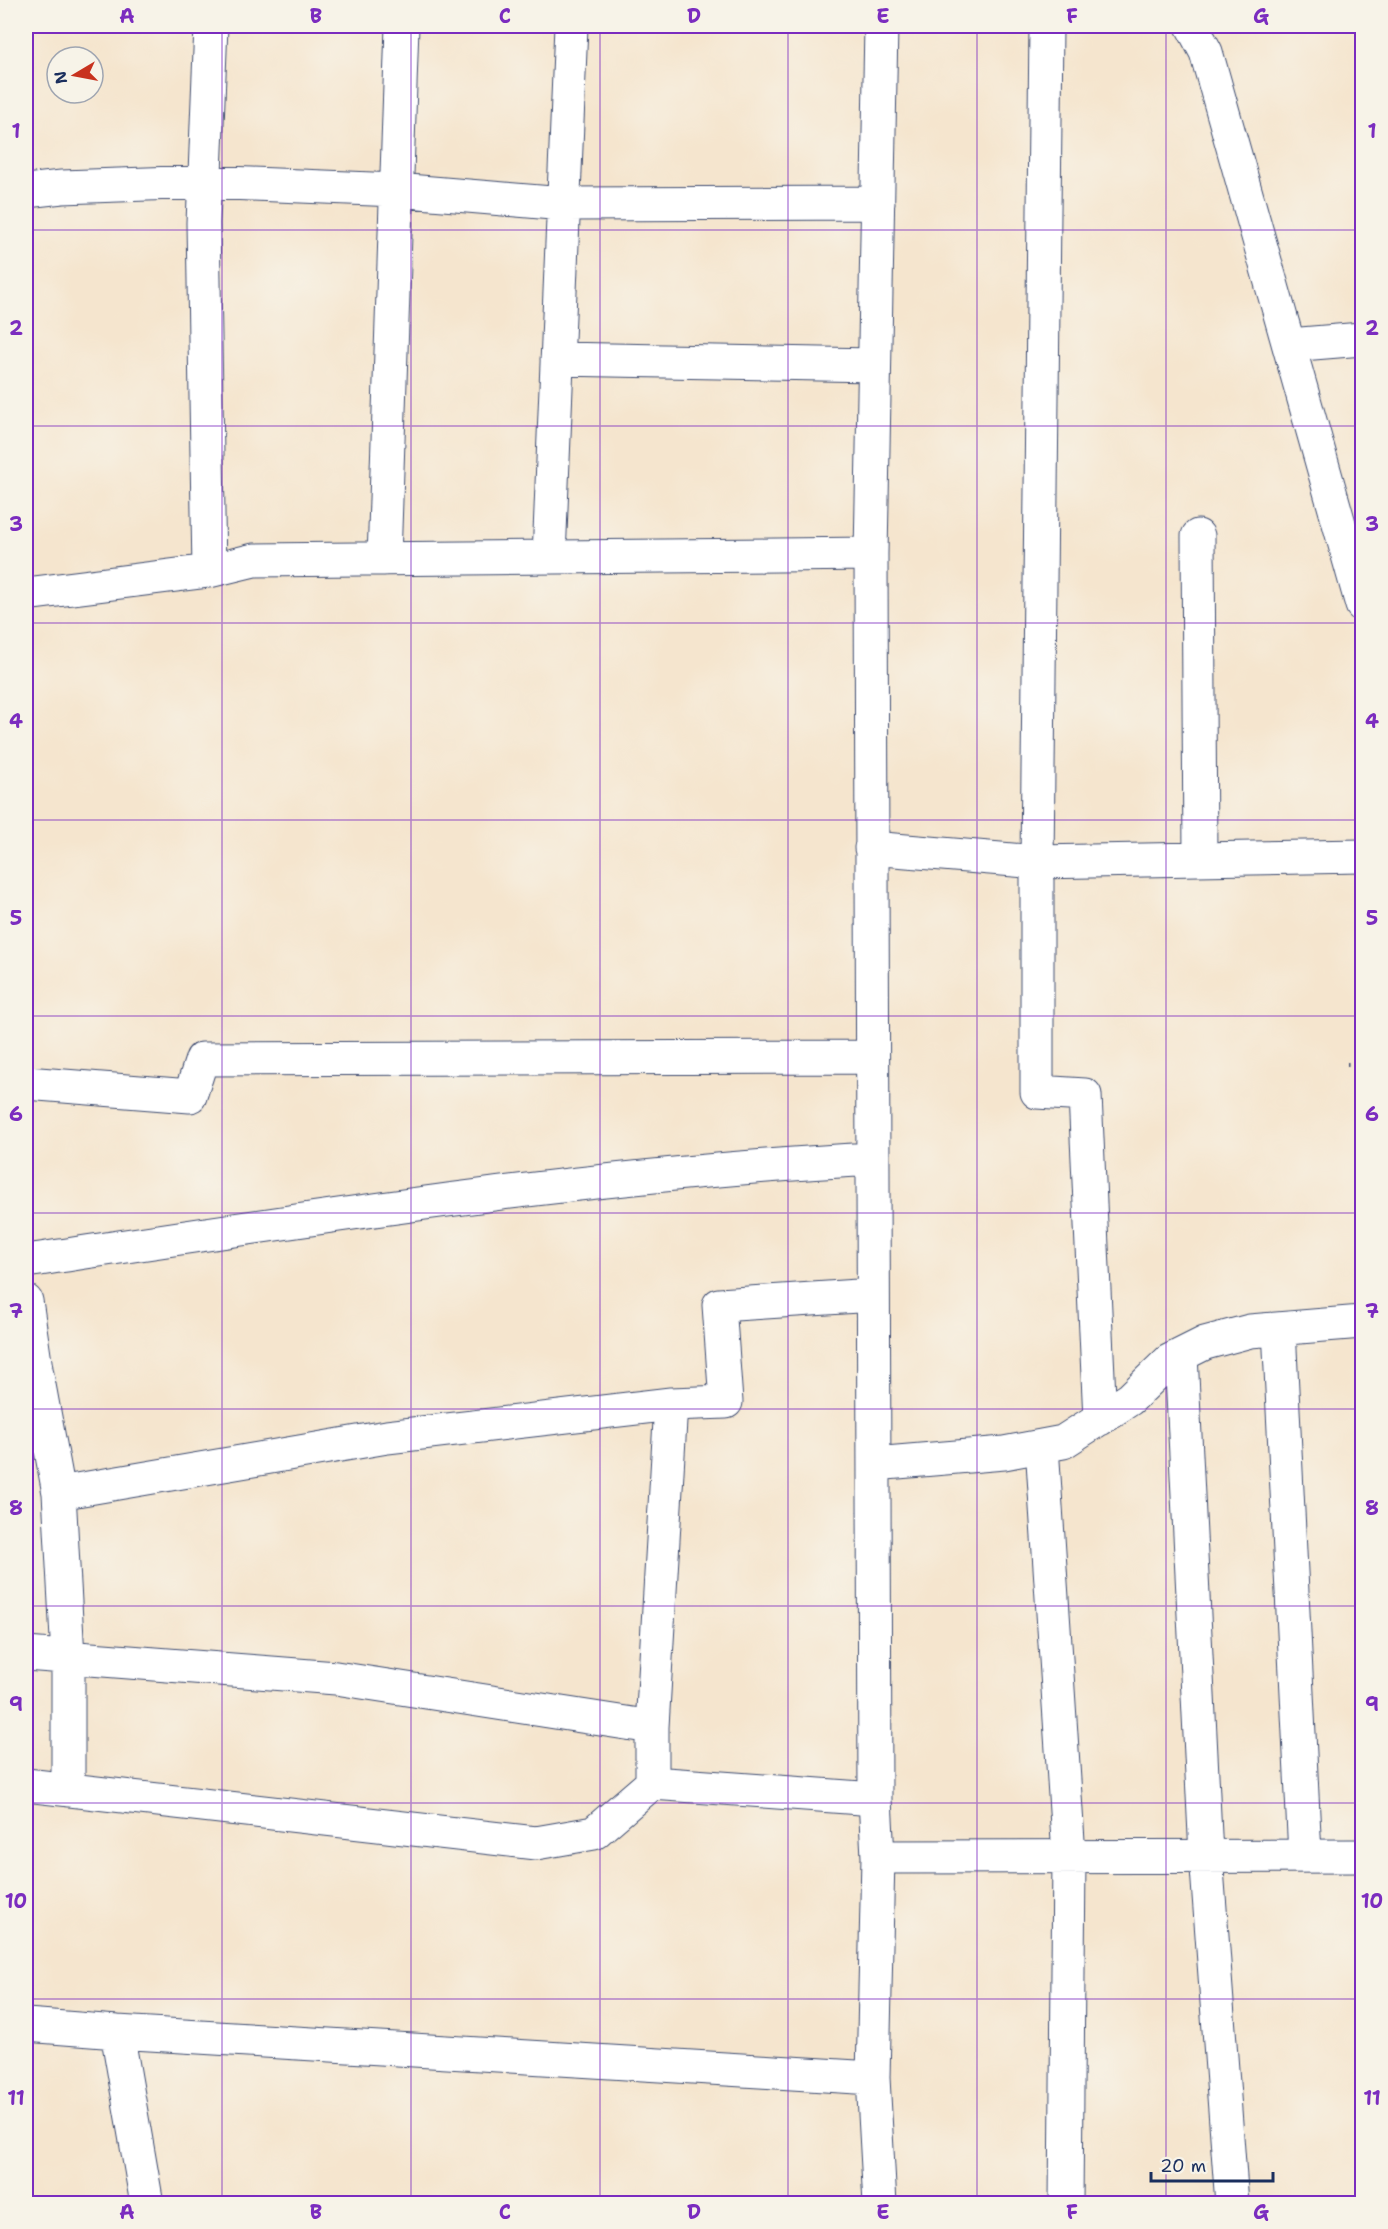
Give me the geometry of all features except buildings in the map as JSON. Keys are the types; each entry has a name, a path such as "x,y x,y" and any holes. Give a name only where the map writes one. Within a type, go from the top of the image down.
{"street":[{"path":"209,571 204,182 210,26"},
{"path":"384,559 402,26"},
{"path":"549,557 571,26"},
{"path":"880,2204 873,2078 878,1857 875,1799 871,554 881,26"},
{"path":"1046,26 1037,862 1037,1092 1085,1095 1100,1419"},
{"path":"1192,26 1206,52 1362,605"},
{"path":"26,191 62,187 204,182 396,190 564,204 878,203"},
{"path":"1289,345 1362,339"},
{"path":"557,359 874,365"},
{"path":"1198,537 1200,859"},
{"path":"26,594 209,571 254,560 871,554"},
{"path":"871,848 1037,862 1362,856"},
{"path":"26,1083 190,1096 202,1059 872,1058"},
{"path":"26,1261 429,1201 763,1165 873,1159"},
{"path":"59,1493 387,1437 671,1404 726,1402 719,1305 873,1295"},
{"path":"26,1301 59,1493 68,1657 68,1790"},
{"path":"874,1464 1004,1453 1063,1442 1130,1399 1169,1361 1205,1343 1250,1331 1362,1323"},
{"path":"1279,1329 1305,1855"},
{"path":"1181,1355 1206,1855 1232,2204"},
{"path":"652,1783 652,1727 671,1404"},
{"path":"1042,1446 1069,1856 1066,2204"},
{"path":"26,1654 336,1678 652,1727"},
{"path":"26,1785 536,1843 594,1833 652,1783 875,1799"},
{"path":"878,1857 1362,1856"},
{"path":"26,2025 873,2078"},
{"path":"117,2032 147,2204"}],"path":[{"path":"1347,1064 1362,1064"}]}
